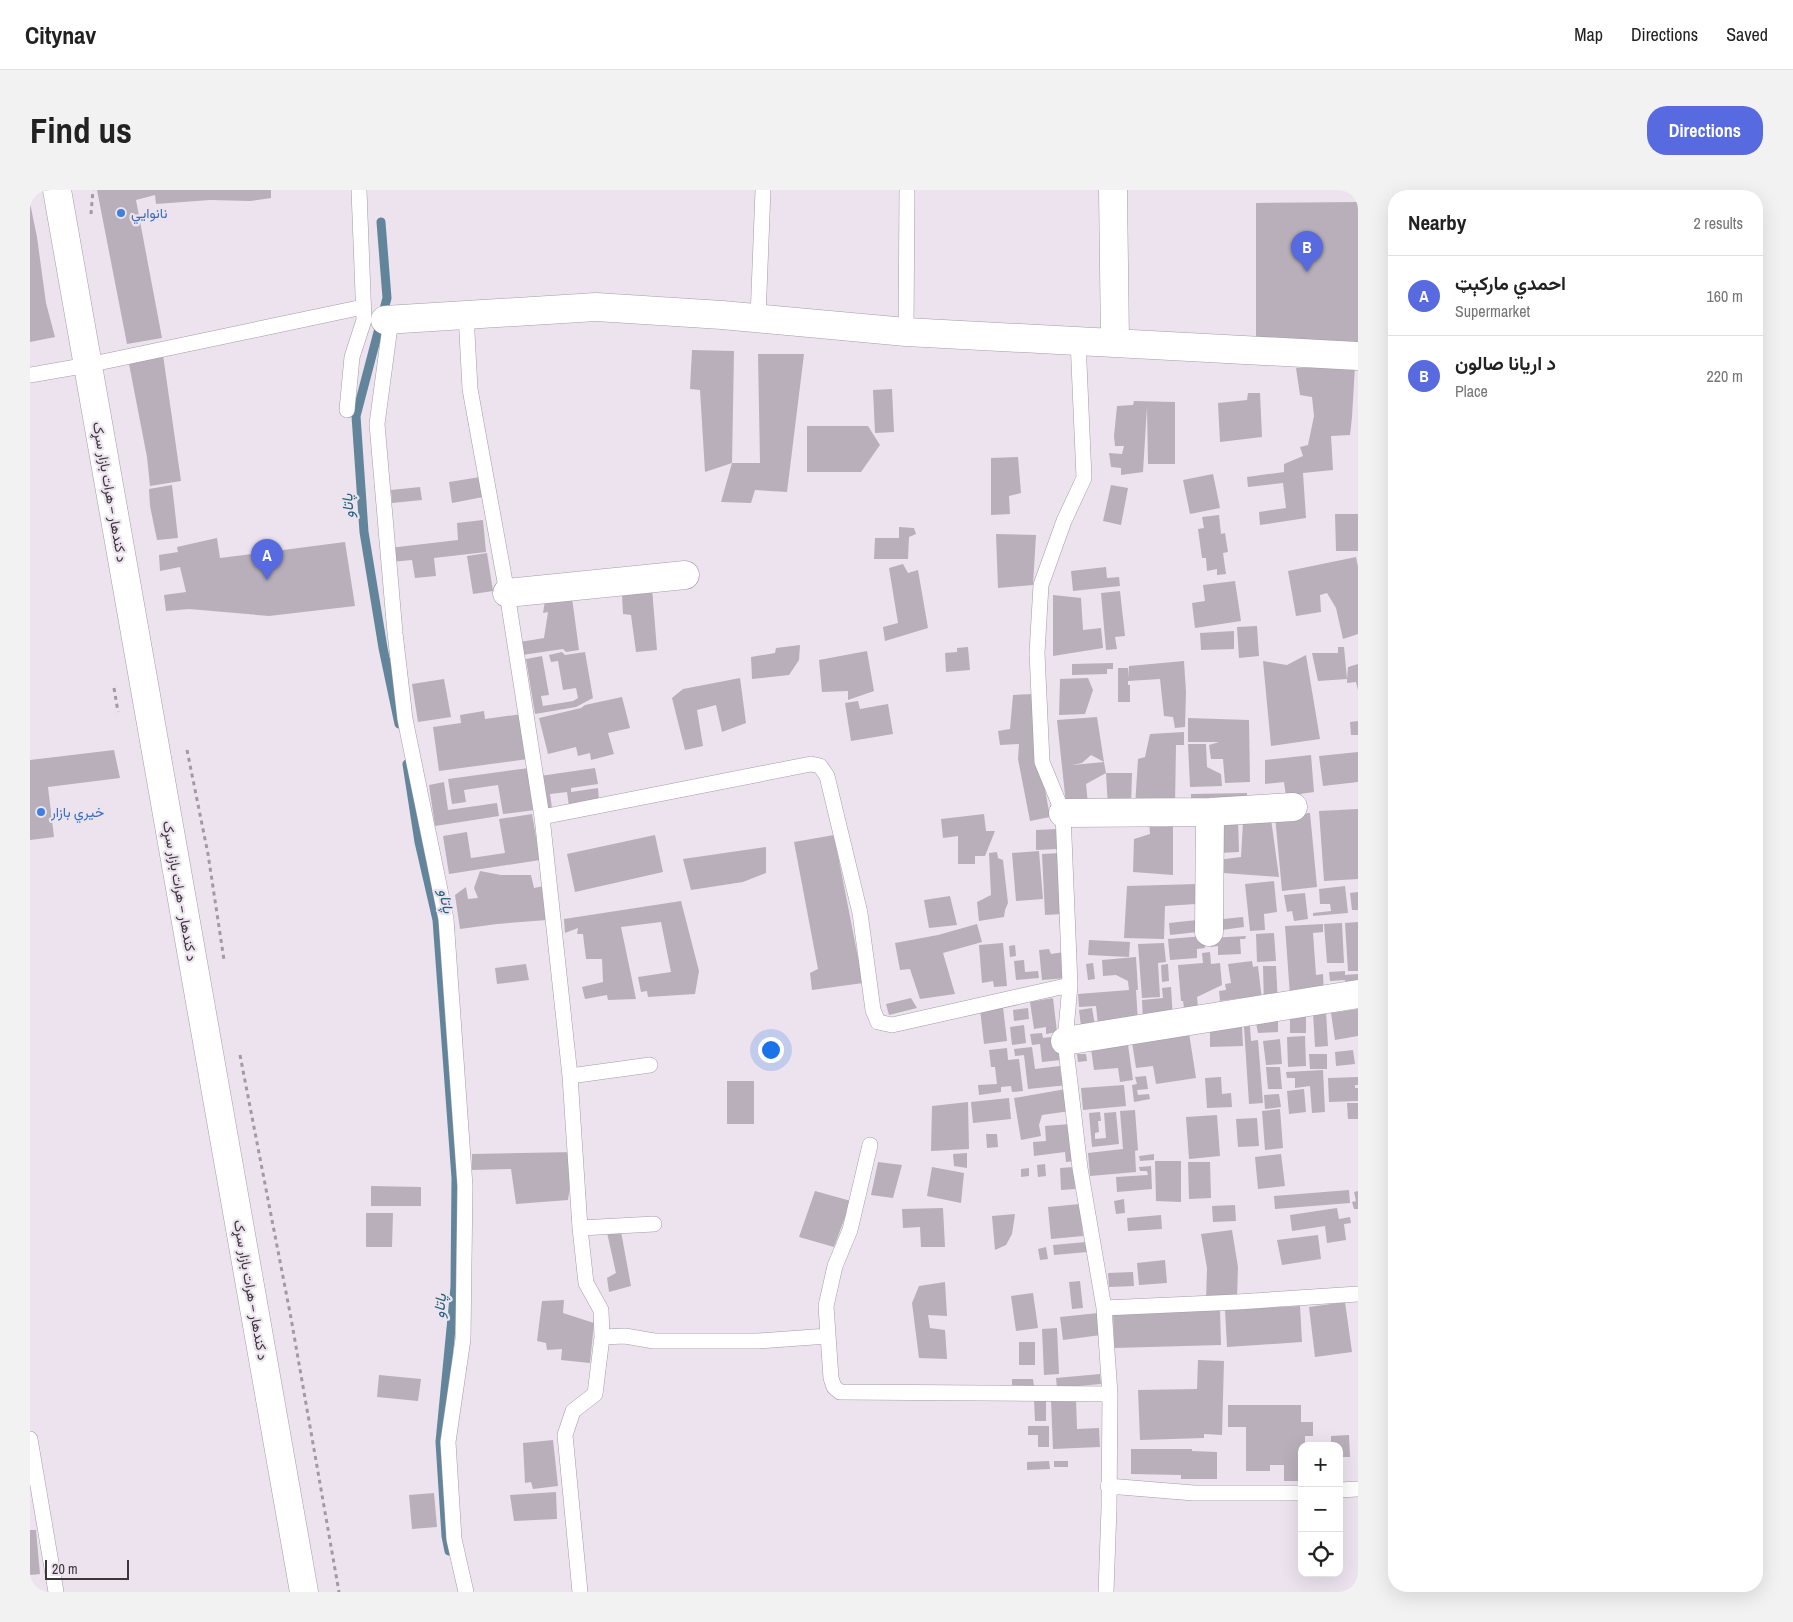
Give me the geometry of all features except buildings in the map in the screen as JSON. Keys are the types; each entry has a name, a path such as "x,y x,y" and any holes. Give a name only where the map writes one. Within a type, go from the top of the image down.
{"street":[{"name":"د کندهار – هرات بازار سړک","path":"57,190 304,1592"},
{"path":"1113,190 1115,342"},
{"path":"375,317 596,307 758,318 906,332 1358,356"},
{"path":"507,593 686,575"},
{"path":"1063,814 1210,812 1293,807"},
{"path":"1209,932 1210,812"},
{"path":"1065,1041 1358,994"}],"lane":[{"path":"359,190 375,317 377,424 395,633 405,720 446,919 465,1186 462,1339 448,1442 454,1539 466,1592"},
{"path":"758,318 763,190"},
{"path":"906,190 906,332"},
{"path":"466,314 470,389 507,593 542,817 570,1076 580,1228 586,1282 601,1310 602,1338 595,1394 573,1411 565,1435 580,1592"},
{"path":"30,376 375,317"},
{"path":"347,410 352,357 375,317"},
{"path":"1078,340 1084,478 1064,521 1040,585 1037,653 1042,762 1063,814 1070,985 1065,1041 1080,1168 1104,1308 1110,1394 1106,1592"},
{"path":"542,817 810,764 820,766 827,776 860,913 873,1010 878,1022 892,1026 1070,985"},
{"path":"570,1076 650,1065"},
{"path":"870,1145 850,1230 835,1266 826,1306 831,1378 834,1387 840,1392 1110,1394"},
{"path":"580,1228 654,1224"},
{"path":"1104,1308 1358,1294"},
{"path":"602,1338 625,1336 654,1341 758,1341 828,1336"},
{"path":"30,1439 56,1592"},
{"path":"1108,1486 1194,1493 1298,1493"},
{"path":"1343,1490 1358,1489"}],"path":[{"path":"93,190 91,213 93,223"},
{"path":"185,743 208,854 225,967"},
{"path":"240,1052 291,1318 339,1592"}],"waterway":[{"name":"پاتاو","path":"381,222 387,298 356,416 364,532 383,648 399,724"},
{"name":"پاتاو","path":"407,764 419,842 437,920 456,1178 455,1287 440,1442 446,1536 449,1551"}],"place":[{"name":"نانوايي","path":"121,213"},
{"name":"د اریانا صالون","path":"1307,272"},
{"name":"احمدي مارکېټ","path":"267,580"},
{"name":"خیري بازار","path":"41,812"}]}
